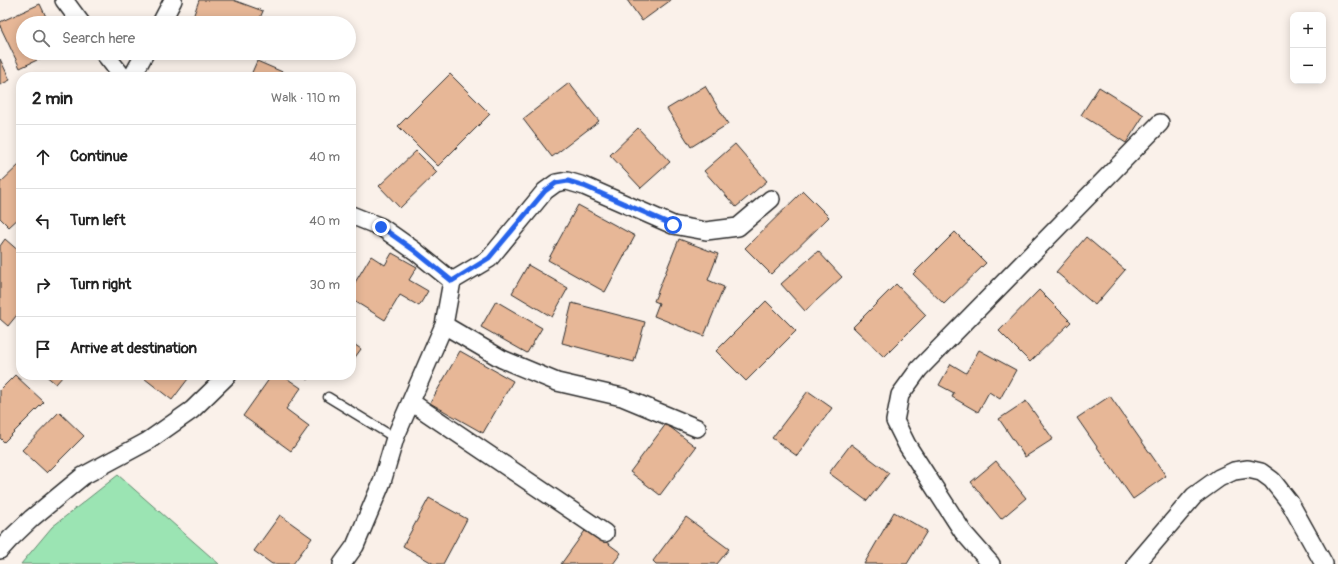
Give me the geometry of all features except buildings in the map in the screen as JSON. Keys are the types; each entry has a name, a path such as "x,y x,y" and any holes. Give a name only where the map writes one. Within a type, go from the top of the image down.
{"street":[{"path":"64,0 76,16"},
{"path":"165,16 173,0"},
{"path":"110,60 119,72"},
{"path":"135,72 141,60"},
{"path":"991,564 963,532 907,445 895,421 900,395 919,369 1160,123"},
{"path":"342,564 355,546 379,489 396,438 444,325 452,281 489,258 545,191 556,183 568,181 584,186 673,225 706,231 738,227 771,199"},
{"path":"356,217 381,227 415,251 452,281"},
{"path":"444,325 502,359 557,382 622,397 697,428"},
{"path":"0,550 32,518 83,476 148,441 192,410 223,380"},
{"path":"411,402 605,533"},
{"path":"1136,564 1194,496 1219,478 1234,471 1248,469 1261,472 1272,480 1277,486 1290,503 1324,564"}],"lane":[{"path":"328,397 396,438"}],"green space":[{"path":"118,475 219,564 21,564 52,527"}],"route":[{"path":"381,227 415,251 452,281 489,258 545,191 556,183 568,181 584,186 673,225"}]}
